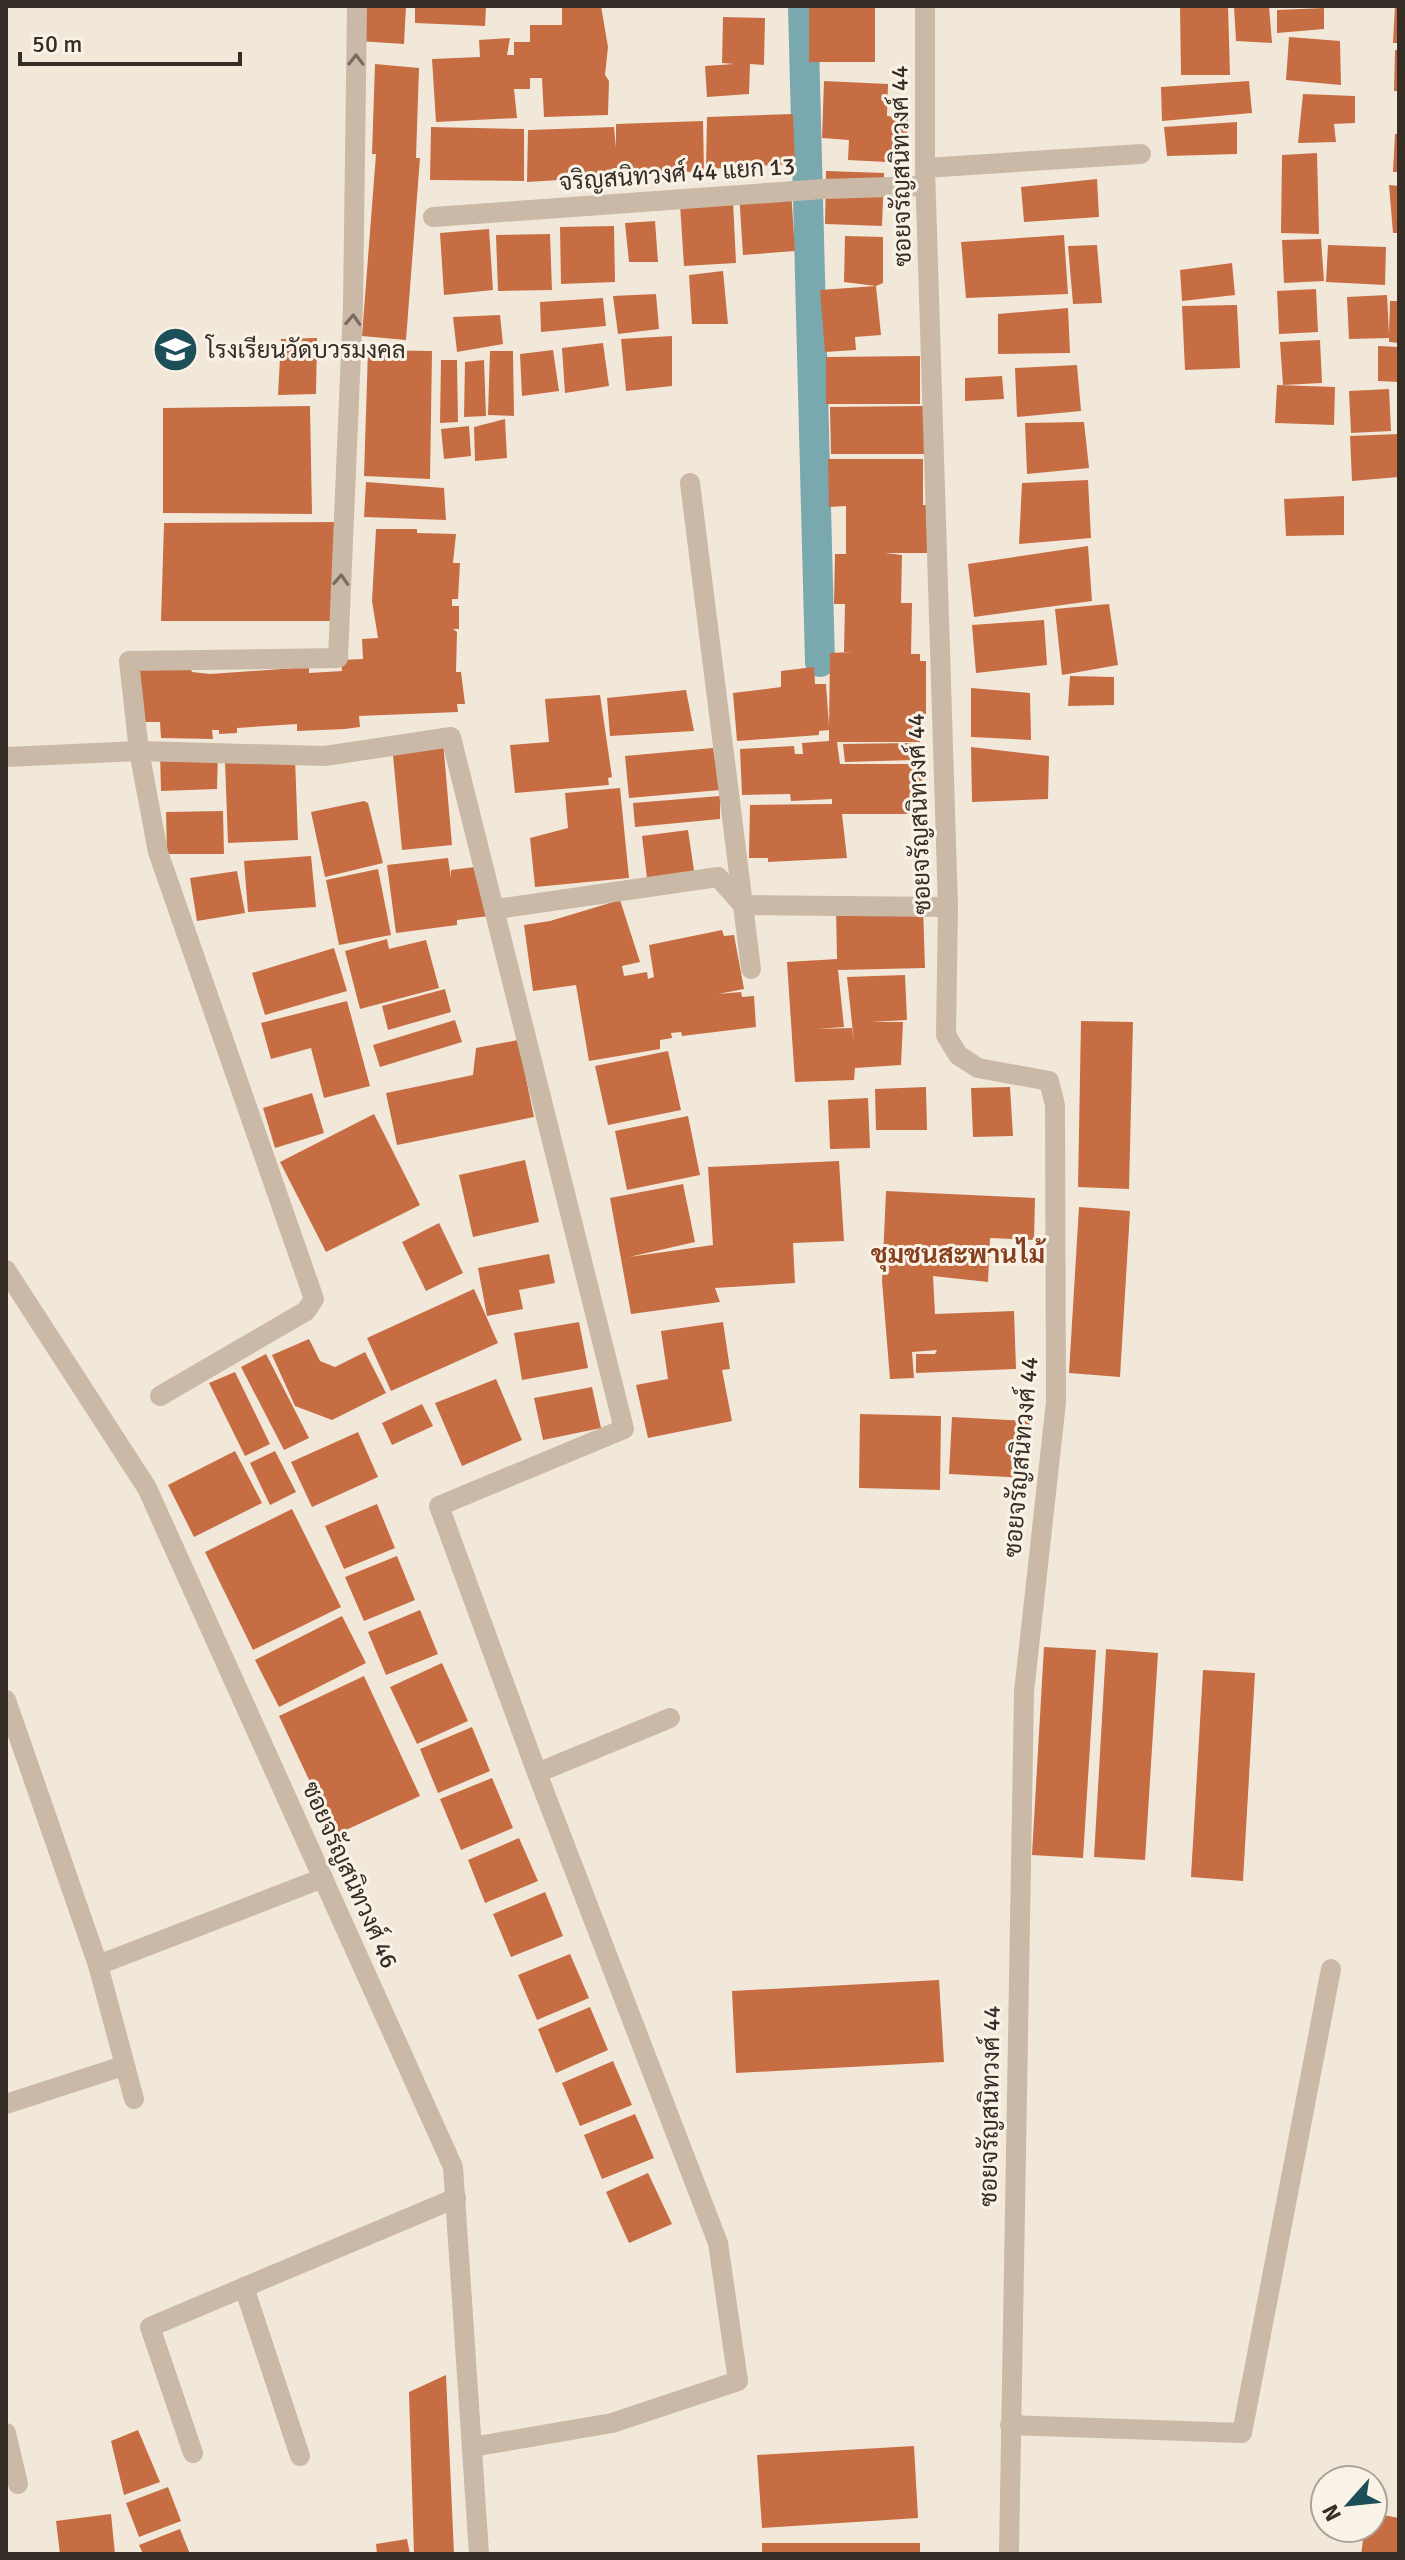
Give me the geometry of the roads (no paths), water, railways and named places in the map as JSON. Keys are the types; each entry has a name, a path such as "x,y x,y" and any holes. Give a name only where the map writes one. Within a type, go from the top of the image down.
{"street":[{"path":"160,1396 306,1311 314,1299 158,852 139,751 129,661 338,658 353,306 357,6"},
{"name":"ซอยจรัญสนิทวงศ์ 44","path":"925,6 925,177 948,907 946,1035 958,1055 978,1068 1049,1081 1055,1105 1056,1402 1024,1692 1009,2554"},
{"name":"จริญสนิทวงศ์ 44 แยก 13","path":"433,217 800,192 1141,154"},
{"path":"690,483 751,969"},
{"path":"6,757 139,751 325,756 451,737 497,909 624,1429 439,1506 537,1773 718,2243 738,2381 612,2423 472,2447"},
{"path":"497,909 718,877 743,905 948,907"},
{"name":"ซอยจรัญสนิทวงศ์ 46","path":"6,1270 147,1488 453,2167 479,2554"},
{"path":"6,1700 98,1965 134,2099"},
{"path":"537,1773 670,1718"},
{"path":"98,1965 323,1878"},
{"path":"1010,2425 1242,2433 1331,1969"},
{"path":"6,2104 123,2066"},
{"path":"193,2453 150,2327 456,2198"},
{"path":"244,2287 300,2456"},
{"path":"6,2433 18,2484"}],"waterway":[{"path":"803,6 820,662"}],"place":[{"name":"โรงเรียนวัดบวรมงคล","path":"175,350"}],"district":[{"name":"ชุมชนสะพานไม้","path":"958,1254"}]}
